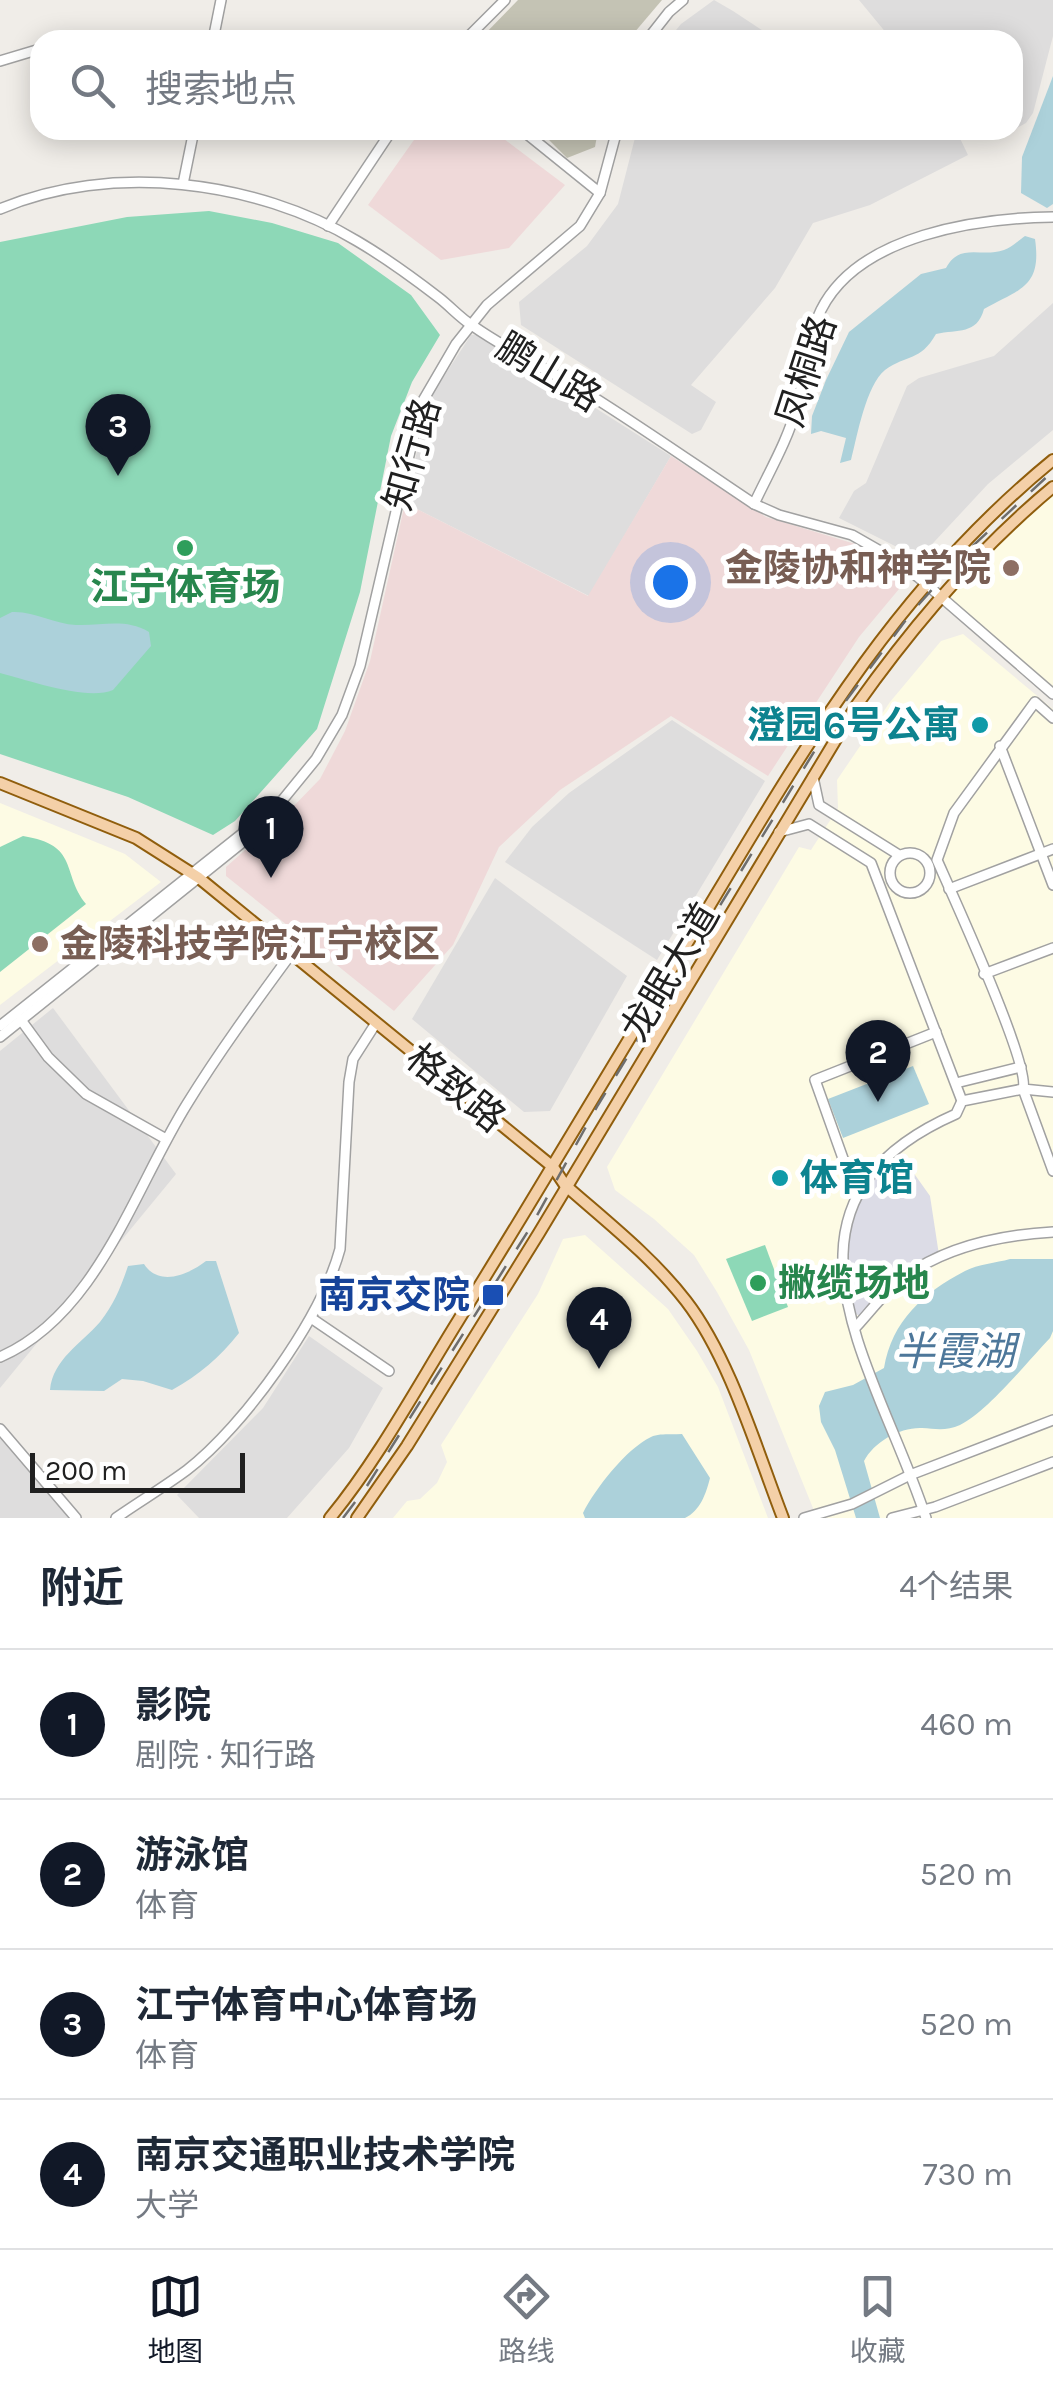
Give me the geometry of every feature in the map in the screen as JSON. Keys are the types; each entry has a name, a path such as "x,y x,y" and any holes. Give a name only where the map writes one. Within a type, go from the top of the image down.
{"main road":[{"name":"龙眠大道","path":"330,1518 388,1433 553,1167 836,700 926,584 982,524 1053,460"},
{"name":"龙眠大道","path":"356,1518 407,1446 856,706 942,598 996,538 1053,487"},
{"name":"格致路","path":"0,783 136,838 195,876 553,1167 565,1185 639,1250 688,1303 716,1351 783,1518"}],"street":[{"path":"216,30 221,0"},
{"path":"475,30 505,0"},
{"path":"654,30 683,0"},
{"path":"0,61 30,52"},
{"path":"182,184 192,140"},
{"path":"328,226 385,140"},
{"path":"534,140 600,193"},
{"name":"知行路","path":"0,1037 252,824 269,814 304,775 342,714 360,666 421,404 470,325 572,234 600,193 613,140"},
{"name":"鹏山路","path":"0,209 20,200 70,189 114,183 182,184 246,197 328,226 392,263 470,325 589,394 754,504 778,516 852,535 887,554 1053,694"},
{"name":"凤桐路","path":"754,504 797,407 822,308 842,282 870,260 931,232 1014,218 1053,217"},
{"path":"900,855 891,866 891,880 900,891 920,891 930,876 932,862 954,813 1000,746 1035,702 1053,718"},
{"path":"1000,746 1053,885"},
{"path":"813,777 818,806 900,855 918,854 932,862 949,889 1022,1067 1024,1090 1053,1171"},
{"path":"779,832 809,824 871,863 962,1101 956,1114 922,1129 868,1174 843,1236 841,1274 855,1328 925,1514"},
{"path":"949,889 1053,850"},
{"name":"知行路","path":"0,1026 195,876"},
{"path":"880,884 891,880"},
{"path":"984,974 1053,948"},
{"path":"0,1357 23,1347 48,1328 81,1291 136,1199 166,1139 237,1029 292,954"},
{"path":"21,1020 48,1057 86,1094 166,1139"},
{"path":"116,1518 188,1469 236,1423 311,1318 333,1277 340,1250 353,1059 376,1023"},
{"path":"856,1196 815,1080 936,1032"},
{"path":"956,1083 1022,1067"},
{"path":"962,1101 1024,1090 1053,1092"},
{"path":"855,1328 894,1284 920,1267 966,1246 1015,1234 1053,1232"},
{"path":"311,1318 389,1370"},
{"path":"804,1518 852,1504 910,1475 1053,1420"},
{"path":"0,1429 76,1518"},
{"path":"892,1518 925,1514 1053,1462"}],"shaded area":[{"path":"518,0 662,0 636,30 489,30"},
{"path":"714,0 762,30 676,30"},
{"path":"859,0 1053,0 1053,36 1033,113 1023,125 1023,30 884,30"},
{"path":"414,140 505,140 565,185 509,248 441,260 368,205"},
{"path":"549,140 596,140 595,147 567,158"},
{"path":"634,140 961,140 968,155 870,205 813,223 775,288 691,385 716,402 701,430 692,434 521,325 519,302 587,246 618,204"},
{"path":"1053,303 1053,430 988,484 922,555 913,555 839,518 854,491 866,483 907,386 919,378 994,356"},
{"path":"479,334 671,456 589,596 405,503 429,399 471,335"},
{"path":"671,456 766,517 862,546 901,572 904,583 859,637 768,776 671,716 560,790 499,847 453,945 394,1011 226,876 226,867 320,779 345,731 370,661 405,503 588,596"},
{"name":"金陵协和神学院","path":"1053,487 1053,694 942,598"},
{"path":"963,634 1053,709 1053,1518 817,1518 749,1350 717,1292 694,1255 615,1190 607,1167 799,847 811,850 838,808 837,780 890,702 941,641"},
{"path":"672,720 765,781 657,960 505,862 532,827 569,793"},
{"name":"金陵科技学院江宁校区","path":"0,803 125,854 161,882 0,1005"},
{"path":"495,878 627,976 550,1111 524,1112 412,1019"},
{"path":"53,1008 176,1174 0,1388 0,1051"},
{"path":"898,1151 930,1196 939,1255 896,1278 861,1317 854,1313 848,1289 850,1223 872,1177"},
{"path":"585,1235 668,1309 697,1351 718,1387 768,1518 393,1518 407,1501 420,1499 437,1483 447,1462 441,1445 538,1294 563,1239"},
{"path":"309,1336 383,1388 349,1448 287,1518 199,1518 177,1495 263,1408"},
{"path":"0,1427 77,1518 0,1518"}],"green space":[{"name":"江宁体育场","path":"209,211 272,223 338,243 411,295 440,335 412,382 391,436 360,592 317,729 235,821 213,835 128,797 0,754 0,242 127,217"},
{"path":"23,836 41,840 61,853 86,904 0,972 0,847"},
{"name":"撇缆场地","path":"765,1245 788,1307 752,1321 726,1259"}],"water":[{"path":"1053,76 1053,204 1047,208 1021,193 1022,157"},
{"path":"1025,236 1035,239 1036,255 1026,284 984,309 972,327 936,334 919,353 885,370 867,399 851,460 840,463 846,438 821,431 811,434 812,416 849,332 921,274 946,268 964,253 1004,250"},
{"path":"12,612 68,624 131,625 149,632 151,646 113,690 88,693 41,684 0,673 0,618"},
{"path":"913,1066 929,1104 843,1138 828,1099"},
{"name":"半霞湖","path":"1010,1259 1053,1259 1050,1338 995,1398 960,1425 905,1430 874,1448 864,1461 880,1518 856,1518 835,1450 821,1422 819,1406 825,1392 853,1385 884,1368 902,1322 936,1289 970,1269"},
{"path":"206,1261 216,1261 239,1333 208,1365 172,1390 122,1379 104,1391 50,1390 56,1369 109,1309 128,1266 144,1264 165,1277 191,1271"},
{"path":"682,1434 710,1478 695,1511 685,1518 585,1518 583,1513 612,1470 641,1443 654,1436"}],"railway":[{"path":"343,1518 530,1228 598,1105 842,706 911,613 962,556 1053,471"}],"place":[{"name":"江宁体育中心体育场","path":"118,476"},
{"name":"江宁体育场","path":"185,548"},
{"name":"金陵协和神学院","path":"1011,568"},
{"name":"澄园6号公寓","path":"980,725"},
{"name":"影院","path":"271,878"},
{"name":"金陵科技学院江宁校区","path":"40,944"},
{"name":"游泳馆","path":"878,1102"},
{"name":"体育馆","path":"780,1178"},
{"name":"撇缆场地","path":"758,1283"},
{"name":"南京交院","path":"493,1295"},
{"name":"南京交通职业技术学院","path":"599,1369"}]}
